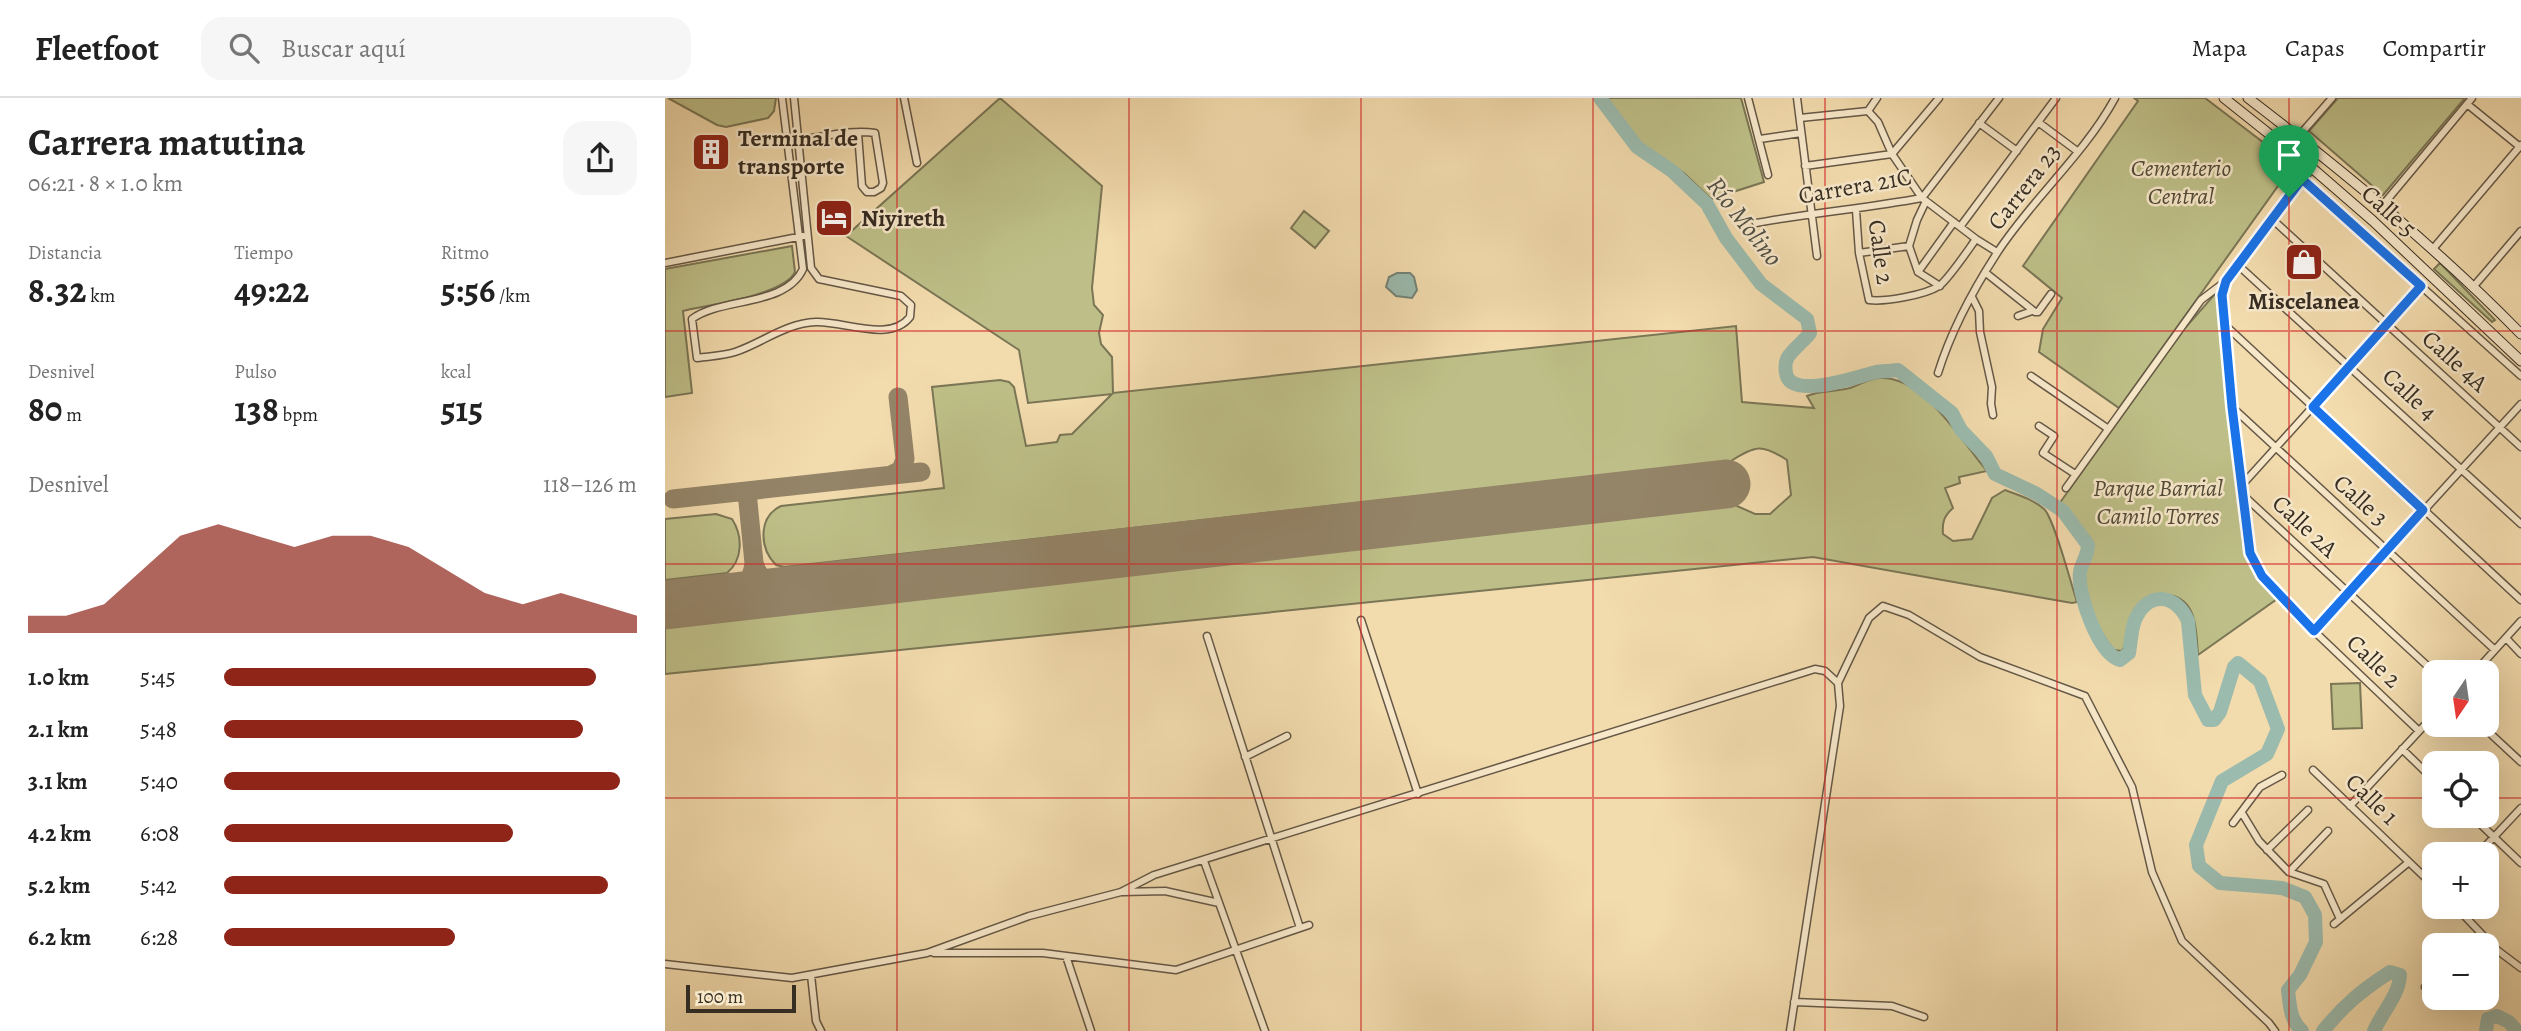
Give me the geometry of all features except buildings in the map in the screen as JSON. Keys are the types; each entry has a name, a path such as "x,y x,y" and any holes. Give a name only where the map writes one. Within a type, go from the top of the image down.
{"main road":[{"name":"Calle 5","path":"2224,98 2362,212 2521,361"},
{"name":"Calle 5","path":"2248,98 2373,198 2474,286 2521,334"},
{"path":"2308,165 2308,156 2313,154 2330,161"},
{"path":"2362,212 2364,202 2373,198"},
{"path":"2422,267 2433,264 2435,252"}],"street":[{"path":"782,98 803,269 795,281 750,301 710,310 692,318 697,358 736,352 789,327 809,323 834,323 872,330 899,326 908,320 912,309 906,298 816,278 811,268 795,98"},
{"path":"904,98 917,163"},
{"path":"1748,98 1768,175"},
{"path":"1797,98 1817,256"},
{"path":"1800,118 1868,111 1877,98"},
{"path":"1805,166 1892,154 1939,98"},
{"name":"Carrera 21C","path":"1756,223 1924,200 1999,98"},
{"path":"1918,272 2017,151 2056,98"},
{"path":"2298,136 2332,98"},
{"name":"Carrera 23","path":"1938,373 1951,335 1997,252 2077,151 2111,100"},
{"path":"2382,206 2470,101 2521,146 2435,252"},
{"path":"1868,111 1878,122 1892,154 1924,200 1997,252"},
{"path":"2038,122 2077,151"},
{"path":"1979,123 2017,151"},
{"path":"799,140 858,133 871,132 877,135 883,183 881,188 874,192 867,192 862,186 858,133"},
{"path":"1759,139 1801,133"},
{"path":"2066,488 2201,300 2226,281 2239,265 2302,179 2308,165"},
{"path":"2289,197 2293,178 2308,165"},
{"path":"2302,179 2521,376"},
{"path":"1924,200 1909,246 1918,272 1940,286 1976,239"},
{"name":"Calle 2","path":"1856,210 1859,253 1869,300 1877,301 1923,292 1940,286"},
{"name":"Calle 4A","path":"2272,219 2521,447"},
{"path":"2474,286 2521,231"},
{"path":"665,263 809,235"},
{"path":"2513,240 2521,247"},
{"path":"1859,253 1909,246"},
{"name":"Calle 4","path":"2239,265 2521,524"},
{"path":"1986,273 2032,311"},
{"path":"2226,281 2222,295 2242,494"},
{"path":"2242,485 2421,286"},
{"path":"2018,316 2032,311 2038,312 2051,294"},
{"path":"1972,297 1979,311 1980,332 1993,387 1993,415"},
{"path":"2225,324 2521,600"},
{"path":"2031,376 2107,428"},
{"path":"2314,631 2521,404"},
{"name":"Calle 3","path":"2232,407 2495,650"},
{"path":"2039,426 2053,436 2043,453 2075,474"},
{"name":"Calle 2","path":"2242,494 2250,553 2262,576 2314,631 2419,732"},
{"name":"Calle 2A","path":"2242,494 2422,661"},
{"path":"1790,1031 1840,706 1838,683 1869,618 1884,606 1909,615 1980,657 2085,696 2132,787 2152,872 2182,942 2269,1023 2274,1031"},
{"path":"1361,620 1419,794"},
{"path":"2486,660 2521,621"},
{"path":"1207,636 1300,928"},
{"path":"2506,638 2521,654"},
{"path":"665,964 792,978 927,953 1029,916 1121,892 1154,875 1815,669 1825,671 1838,683"},
{"path":"2350,806 2422,729"},
{"path":"1245,757 1287,736"},
{"path":"2494,737 2521,762"},
{"path":"2402,749 2422,768"},
{"name":"Calle 1","path":"2313,770 2422,874"},
{"path":"2233,822 2260,787 2282,775"},
{"path":"2489,842 2521,808"},
{"path":"2267,849 2308,810"},
{"path":"2242,813 2259,841 2289,872 2324,884 2340,919"},
{"path":"2485,828 2521,863"},
{"path":"2289,872 2328,831"},
{"path":"1204,861 1265,1031"},
{"path":"2334,924 2409,862"},
{"path":"1121,892 1165,891 1219,903"},
{"path":"2467,919 2481,933"},
{"path":"927,953 1043,953 1176,970 1309,925"},
{"path":"2499,952 2521,968"},
{"path":"1066,956 1091,1031"},
{"path":"811,975 816,1021 821,1031"},
{"path":"1794,1002 1892,1006 1924,1017"}],"green space":[{"path":"668,98 776,98 774,111 768,118 726,127 717,125"},
{"path":"1000,98 1102,186 1092,288 1094,305 1103,315 1099,333 1101,344 1112,357 1113,393 1736,326 1742,402 1814,408 1807,396 1850,388 1880,378 1896,380 1926,398 1987,471 1959,477 1960,483 1945,488 1953,508 1944,520 1943,534 1953,541 1972,539 1992,498 2005,490 2030,500 2048,515 2077,602 1813,557 665,674 665,623 1735,505 1755,514 1770,514 1791,495 1787,460 1759,448 1731,461 784,567 776,565 766,550 763,533 768,517 781,506 944,488 932,387 1000,380 1009,382 1014,387 1026,446 1057,442 1060,435 1072,434 1112,394 1028,403 1019,350 846,236"},
{"path":"1606,98 1741,98 1764,182 1711,199 1685,174 1641,144"},
{"name":"Cementerio Central","path":"2134,98 2205,98 2293,165 2119,408 2039,352 2043,329 2062,298 2023,266 2138,101"},
{"path":"2338,98 2465,98 2383,195 2309,131"},
{"path":"1304,211 1329,231 1315,248 1291,228"},
{"path":"792,246 795,272 777,287 745,298 683,311 692,393 665,397 665,269"},
{"path":"2440,263 2495,320 2492,322 2434,269"},
{"name":"Parque Barrial Camilo Torres","path":"2215,294 2243,545 2252,567 2277,599 2198,655 2196,627 2186,604 2170,595 2154,596 2142,601 2135,609 2122,651 2114,650 2097,624 2086,593 2085,573 2092,546 2070,514 2059,504 2185,328"},
{"path":"716,514 732,519 736,526 740,548 732,568 727,573 665,580 665,519"},
{"path":"2360,683 2362,728 2333,729 2331,684"}],"shaded area":[{"path":"1397,273 1410,273 1414,277 1417,290 1412,298 1396,296 1386,287 1389,277"}],"waterway":[{"name":"Río Molino","path":"1600,98 1637,147 1672,171 1707,204 1726,238 1761,284 1807,319 1810,333 1786,361 1786,373 1790,381 1812,386 1898,370 1952,413 1961,430 1986,456 1995,474 2037,494 2063,511 2088,545 2080,572 2082,594 2097,635 2112,655 2120,660 2129,653 2135,620 2147,604 2162,599 2176,605 2188,621 2195,695 2208,720 2214,720 2220,712 2234,667 2238,663 2260,681 2278,729 2267,754 2222,781 2196,845 2199,866 2220,883 2282,888 2305,897 2315,915 2316,942 2300,975 2288,990 2293,1017 2302,1031"},
{"name":"Río Molino","path":"2323,1031 2346,1006 2371,985 2390,972 2400,975 2393,997 2374,1031"},
{"name":"Río Molino","path":"2486,1031 2488,1019 2497,1016 2509,1022 2517,1031"}],"taxiway":[{"path":"891,475 901,470 905,459 898,397"},
{"path":"673,499 921,472"},
{"path":"747,492 757,571 771,584 799,589"},
{"path":"728,598 746,584 754,563"}],"runway":[{"path":"665,605 1726,484"}],"place":[{"name":"Terminal de transporte","path":"711,152"},
{"name":"Niyireth","path":"834,218"},
{"name":"Miscelanea","path":"2304,262"}],"route":[{"path":"2302,179 2421,286 2313,407 2423,510 2314,631 2262,576 2250,553 2232,407 2222,295 2226,281 2289,197 2302,179"}]}
